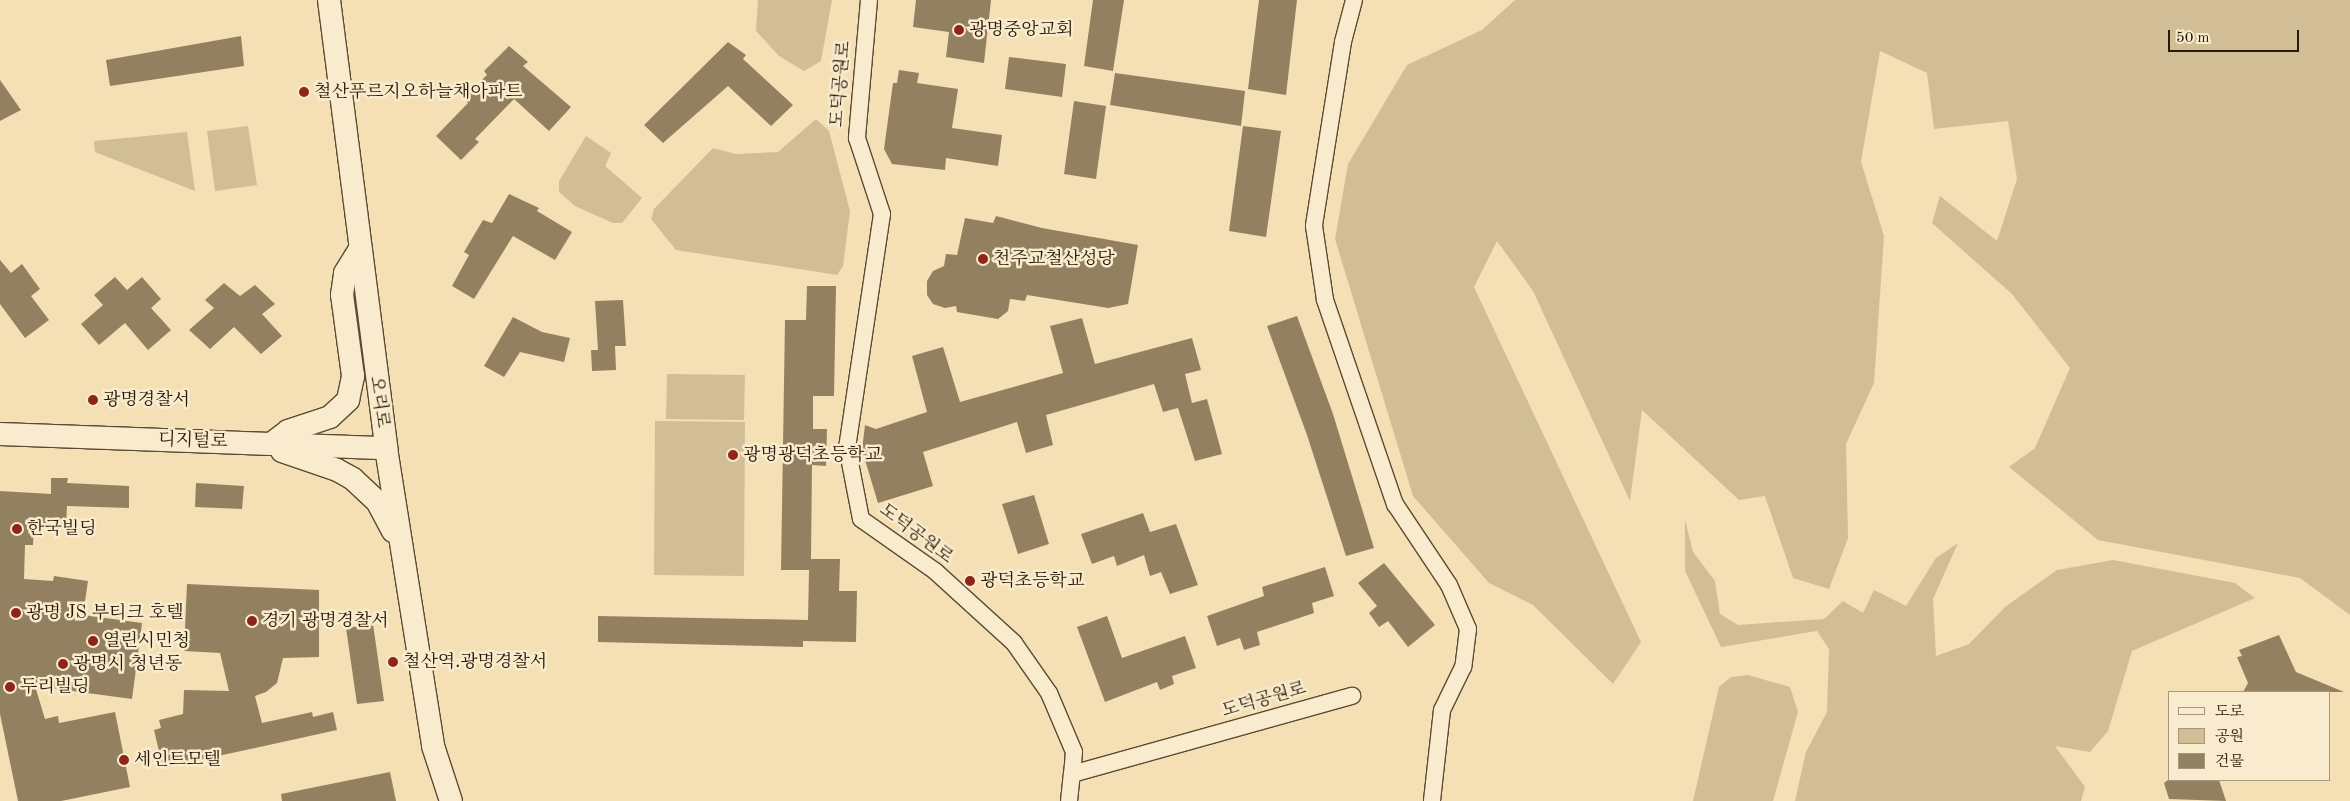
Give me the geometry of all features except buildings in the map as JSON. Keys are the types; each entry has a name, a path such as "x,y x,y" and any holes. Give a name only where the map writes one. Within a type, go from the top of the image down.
{"main road":[{"name":"오리로","path":"329,0 359,251 386,448 433,746 450,801"},
{"path":"266,444 288,431 330,417 348,400 353,376 342,295 345,273 359,251"},
{"name":"디지털로","path":"0,434 386,448"},
{"path":"266,444 337,470 353,479 377,501 401,547"}],"street":[{"name":"도덕공원로","path":"868,0 857,138 882,214 847,447 862,519 935,571 1014,643 1049,693 1074,752 1072,774 1352,696"},
{"path":"1354,0 1342,42 1314,226 1325,300 1395,504 1449,586 1468,629 1463,667 1442,710 1432,801"},
{"path":"1069,801 1072,774"}],"green space":[{"path":"758,0 832,0 821,61 804,71 779,56 756,31"},
{"path":"1515,0 2350,0 2350,615 2300,578 2098,540 2009,467 2035,448 2070,368 2012,294 1932,223 1940,196 1997,241 2017,179 2008,121 1934,129 1927,73 1880,51 1861,162 1884,236 1874,383 1846,444 1848,538 1829,589 1793,578 1765,496 1739,500 1642,410 1630,501 1533,291 1497,241 1474,287 1641,642 1613,684 1533,605 1489,583 1413,496 1335,239 1348,164 1407,65 1482,30"},
{"path":"816,119 829,131 850,211 843,266 837,275 676,250 651,219 654,209 713,148 736,154 778,152"},
{"path":"248,126 257,185 215,191 207,131"},
{"path":"187,132 195,191 95,152 94,141"},
{"path":"586,136 611,153 605,166 642,198 622,223 613,223 575,206 559,192 559,181"},
{"path":"667,374 745,375 744,420 666,419"},
{"path":"655,421 745,422 744,576 654,575"},
{"path":"1685,520 1693,552 1715,581 1720,614 1738,625 1824,619 1843,601 1863,613 1874,590 1906,606 1936,558 1958,543 1933,599 1936,656 1969,644 2005,607 2057,570 2113,560 2235,583 2255,598 2132,651 2108,731 2090,752 2055,746 2085,787 2081,801 1795,801 1806,752 1827,712 1829,649 1817,631 1721,647 1685,571"},
{"path":"1748,675 1790,687 1798,712 1773,801 1693,801 1719,687 1731,677"}],"place":[{"name":"광명중앙교회","path":"959,30"},
{"name":"철산푸르지오하늘채아파트","path":"304,92"},
{"name":"천주교철산성당","path":"983,259"},
{"name":"광명경찰서","path":"93,400"},
{"name":"광명광덕초등학교","path":"733,455"},
{"name":"한국빌딩","path":"17,529"},
{"name":"광덕초등학교","path":"970,581"},
{"name":"광명 JS 부티크 호텔","path":"16,613"},
{"name":"경기 광명경찰서","path":"252,621"},
{"name":"열린시민청","path":"93,641"},
{"name":"철산역.광명경찰서","path":"393,662"},
{"name":"광명시 청년동","path":"63,664"},
{"name":"두리빌딩","path":"10,687"},
{"name":"세인트모텔","path":"124,760"}]}
